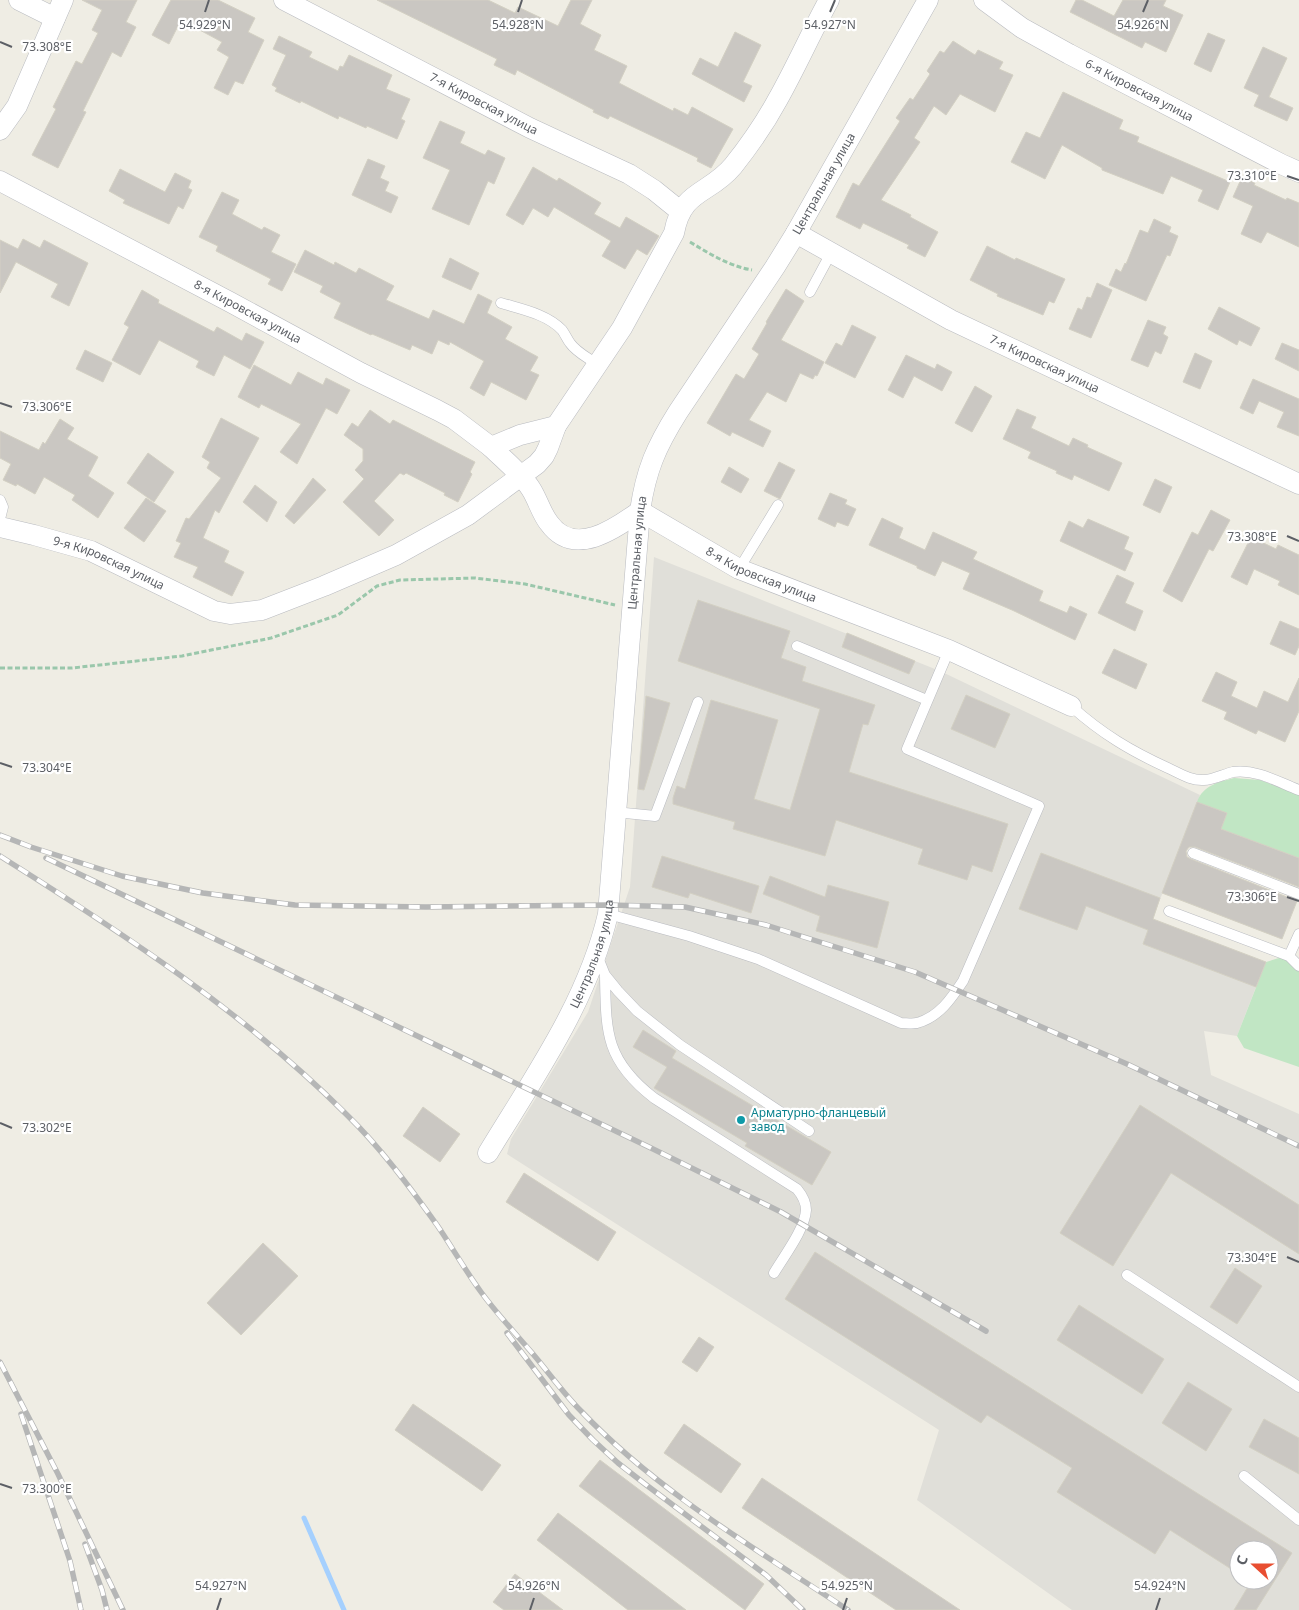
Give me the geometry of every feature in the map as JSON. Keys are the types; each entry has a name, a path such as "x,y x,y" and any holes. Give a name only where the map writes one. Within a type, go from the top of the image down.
{"street":[{"path":"0,130 17,106 59,9 19,0"},
{"name":"7-я Кировская улица","path":"284,0 530,128 628,174 654,190 680,211"},
{"path":"520,476 537,464 544,456 556,426 622,328 674,233 680,211 688,201 712,185 728,171 744,152 778,100 829,0"},
{"name":"Центральная улица","path":"488,1153 555,1043 597,954 608,914 640,511 643,488 653,458 664,434 700,377 796,233 928,0"},
{"name":"6-я Кировская улица","path":"984,0 1022,28 1069,54 1272,160 1299,172"},
{"name":"8-я Кировская улица","path":"0,181 361,373 454,419 491,447 520,476 531,489 549,524 559,534 572,539 586,539 601,535 620,526 640,511 739,569 949,650 1071,706"},
{"name":"7-я Кировская улица","path":"796,233 951,320 1299,484"},
{"path":"491,447 520,435 556,426"},
{"name":"9-я Кировская улица","path":"0,527 91,551 214,611 230,614 262,610 396,555 468,515 520,476"}],"lane":[{"path":"810,292 831,253"},
{"path":"501,304 546,319 562,330 571,345 598,364"},
{"path":"0,500 3,507 0,519"},
{"path":"739,569 778,505"},
{"path":"797,646 928,700"},
{"path":"608,914 689,936 758,958 901,1023 916,1023 937,1014 952,998 963,981 1039,806 907,749 949,650"},
{"path":"615,812 655,816 698,702"},
{"path":"1071,706 1091,724 1119,743 1190,778 1205,780 1222,774 1253,772 1299,790"},
{"path":"1193,853 1299,894"},
{"path":"1169,911 1289,956 1299,966"},
{"path":"1289,956 1299,934"},
{"path":"597,954 605,975 637,1011 680,1045 809,1131"},
{"path":"605,975 606,1017 609,1037 616,1056 627,1073 654,1098 796,1189 804,1198 806,1210 802,1224 774,1273"},
{"path":"1127,1275 1299,1387"},
{"path":"1244,1476 1299,1520"}],"path":[{"path":"674,233 738,268 753,271 775,267"},
{"path":"0,668 72,668 182,656 271,638 338,615 377,586 400,580 475,578 525,584 604,604 632,608"}],"shaded area":[{"path":"654,557 940,671 1200,795 1143,944 1256,987 1237,1036 1204,1031 1211,1075 1299,1114 1299,1610 1072,1610 917,1500 939,1430 507,1154 511,1139 588,1012 630,887"}],"green space":[{"path":"1234,778 1260,780 1299,795 1299,858 1221,829 1227,813 1197,802 1207,788"},
{"path":"1282,957 1299,960 1299,1067 1244,1048 1237,1036 1266,962"}],"building":[{"path":"82,0 137,0 126,22 136,27 121,57 112,52 83,111 86,112 58,168 32,155 56,109 53,107 76,61 82,64 98,33 92,30 102,10"},
{"path":"171,0 218,0 255,18 248,32 264,40 243,84 235,81 228,95 214,88 229,57 217,50 222,42 183,21 180,27 178,26 169,44 152,35"},
{"path":"377,0 488,0 515,13 518,7 558,26 571,0 592,0 580,24 601,35 594,50 627,66 619,83 673,111 674,108 688,115 692,107 733,129 711,168 697,161 698,158 667,143 610,116 608,119 593,112 594,110 517,70 515,75 494,65 497,59"},
{"path":"1076,0 1082,0 1114,16 1123,0 1166,0 1163,6 1183,15 1166,52 1145,42 1142,48 1070,12"},
{"path":"735,32 761,45 743,82 752,86 744,102 692,74 700,58 718,67"},
{"path":"1208,33 1225,40 1211,72 1194,64"},
{"path":"279,36 312,52 309,57 338,71 340,66 343,67 349,55 392,75 386,89 410,99 401,119 405,121 397,139 339,116 338,119 275,91 277,88 272,85 286,55 273,49"},
{"path":"953,41 975,55 978,50 1003,62 999,69 1013,75 995,112 960,94 946,115 934,106 914,138 920,142 881,200 911,215 910,217 938,232 925,257 907,248 909,245 863,223 860,229 836,217 853,183 859,186 900,121 896,118 910,98 913,100 930,74 927,71 940,51 944,53"},
{"path":"1263,47 1287,58 1269,97 1293,108 1287,121 1254,106 1259,95 1244,88"},
{"path":"1063,92 1123,120 1119,129 1139,137 1137,142 1230,182 1218,210 1198,201 1203,190 1171,176 1163,194 1102,170 1102,168 1062,145 1045,179 1011,162 1026,132 1040,138"},
{"path":"440,121 465,132 460,143 485,155 488,150 505,158 494,184 488,181 469,225 432,209 450,170 423,158"},
{"path":"368,159 385,166 380,178 389,182 385,191 398,197 391,213 352,195"},
{"path":"533,167 557,181 559,178 601,203 594,214 620,228 626,217 659,236 647,255 637,249 625,269 602,256 611,241 554,207 548,217 533,208 523,225 506,215"},
{"path":"120,169 165,192 175,173 191,181 188,188 192,190 183,209 178,206 169,224 123,203 125,200 109,191"},
{"path":"1242,177 1255,183 1254,185 1286,200 1287,198 1299,203 1299,247 1267,232 1261,243 1241,234 1253,206 1233,197"},
{"path":"222,192 239,200 232,214 262,230 264,227 280,235 271,252 296,264 282,291 268,284 271,279 216,251 218,246 199,237"},
{"path":"1154,219 1171,227 1169,232 1178,236 1170,256 1167,255 1146,301 1109,285 1116,269 1121,272 1126,264 1140,230 1148,233"},
{"path":"23,239 40,248 44,240 88,263 69,306 51,297 58,284 16,262 0,293 0,240 18,249"},
{"path":"987,246 1015,260 1016,258 1065,279 1054,303 1049,301 1043,315 997,296 998,294 970,280"},
{"path":"305,250 334,265 335,262 356,273 359,268 394,286 386,300 429,319 433,310 464,324 478,294 492,301 487,313 512,327 505,339 538,357 530,371 539,375 526,400 491,382 484,396 470,388 484,361 450,342 449,345 438,340 432,354 412,345 410,350 334,318 341,303 320,292 323,286 294,272"},
{"path":"450,258 479,273 471,290 442,277"},
{"path":"1097,283 1112,290 1091,338 1069,329 1078,308 1082,310 1087,297 1091,298"},
{"path":"786,289 804,301 781,340 824,362 817,376 815,375 813,379 800,373 786,402 767,392 749,420 771,431 763,447 732,432 730,436 707,423 736,374 744,379 759,354 752,349"},
{"path":"142,290 159,300 158,303 214,332 217,327 242,341 246,333 264,342 250,369 224,355 214,376 196,367 199,361 159,340 140,375 112,360 129,327 124,324"},
{"path":"1219,307 1260,328 1251,346 1239,340 1237,345 1208,329"},
{"path":"1148,320 1166,327 1163,334 1168,337 1161,354 1155,351 1148,367 1131,360"},
{"path":"852,325 876,337 855,378 825,363 836,343 842,346"},
{"path":"1282,343 1299,350 1299,371 1275,359"},
{"path":"85,350 112,363 103,382 76,369"},
{"path":"1195,353 1212,361 1200,389 1183,382"},
{"path":"906,355 935,369 937,364 952,372 942,391 914,376 903,398 888,390"},
{"path":"254,365 291,385 298,372 323,385 326,378 350,390 337,414 326,408 297,464 280,452 301,424 261,404 259,408 238,397"},
{"path":"1253,379 1299,399 1299,436 1277,427 1284,412 1259,401 1253,414 1240,408"},
{"path":"975,386 992,396 972,432 955,423"},
{"path":"1017,409 1036,417 1031,428 1069,446 1073,438 1088,445 1087,447 1122,463 1109,491 1074,475 1072,480 1056,473 1057,471 1028,458 1031,452 1003,439"},
{"path":"370,410 390,424 393,420 475,462 470,472 472,474 458,502 444,495 445,493 406,473 404,475 400,473 374,501 394,520 379,536 343,502 364,479 355,470 363,461 363,449 344,435 352,423 358,427"},
{"path":"221,418 259,438 219,513 215,510 203,538 229,551 224,562 244,572 232,596 193,577 198,567 174,557 181,543 176,541 186,518 189,519 221,478 207,468 210,462 202,457"},
{"path":"60,419 74,428 67,439 98,457 88,476 114,493 98,518 72,500 75,495 44,477 35,494 17,484 16,486 3,480 11,464 0,458 0,431 39,450 43,442 45,444"},
{"path":"148,453 174,472 154,502 127,483"},
{"path":"779,462 795,470 780,499 764,491"},
{"path":"729,467 749,479 741,493 721,482"},
{"path":"313,478 326,490 294,524 285,516"},
{"path":"1155,479 1172,487 1160,513 1143,505"},
{"path":"255,485 277,502 267,522 243,502"},
{"path":"830,493 847,500 845,504 856,509 848,526 837,522 835,527 818,519"},
{"path":"146,498 166,511 144,542 124,528"},
{"path":"1211,510 1230,520 1213,551 1209,549 1182,602 1163,591 1192,532 1198,535"},
{"path":"882,518 903,528 899,538 925,550 933,532 977,552 973,559 1043,591 1039,601 1067,613 1070,606 1087,614 1075,640 963,589 970,573 942,561 935,576 869,545"},
{"path":"1088,519 1129,537 1124,549 1133,553 1125,571 1060,541 1069,521 1083,528"},
{"path":"1251,537 1276,549 1278,545 1299,555 1299,595 1278,585 1280,581 1254,569 1247,585 1231,577"},
{"path":"1117,575 1134,583 1125,603 1143,611 1135,631 1098,613"},
{"path":"698,600 790,631 781,658 806,667 802,681 875,705 868,725 863,724 849,772 1008,824 992,872 972,865 967,880 918,864 923,849 836,820 825,856 733,829 735,822 673,804 677,786 685,789 711,700 778,720 754,799 790,810 820,709 678,661"},
{"path":"1280,621 1299,629 1299,646 1295,655 1270,644"},
{"path":"847,633 915,661 909,674 842,647"},
{"path":"1114,649 1147,664 1136,689 1102,673"},
{"path":"1216,672 1237,682 1231,696 1257,708 1264,691 1288,702 1299,678 1299,711 1285,742 1258,730 1256,734 1224,719 1227,712 1202,701"},
{"path":"966,695 1010,714 995,748 951,729"},
{"path":"646,696 670,703 644,790 638,789"},
{"path":"1197,802 1227,813 1221,829 1299,858 1299,887 1195,847 1189,847 1186,851 1187,857 1191,859 1297,901 1282,939 1162,893"},
{"path":"1041,853 1160,898 1153,919 1266,962 1256,987 1143,944 1148,930 1086,906 1077,930 1019,909"},
{"path":"662,856 759,886 751,913 690,893 688,898 652,887"},
{"path":"770,876 825,897 828,885 889,902 877,948 816,931 820,916 763,894"},
{"name":"Арматурно-фланцевый завод","path":"643,1030 676,1051 672,1058 831,1152 812,1185 745,1146 747,1143 654,1088 667,1067 633,1047"},
{"path":"1140,1105 1299,1205 1299,1254 1171,1173 1113,1266 1060,1233"},
{"path":"423,1107 460,1134 440,1162 403,1136"},
{"path":"524,1173 616,1232 598,1261 506,1202"},
{"path":"263,1243 298,1276 241,1335 207,1303"},
{"path":"815,1252 1271,1540 1229,1540 1229,1568 1170,1530 1155,1554 1057,1492 1072,1468 987,1415 981,1423 785,1299"},
{"path":"1235,1268 1262,1286 1237,1324 1210,1307"},
{"path":"1079,1305 1164,1359 1142,1394 1057,1340"},
{"path":"699,1337 714,1347 697,1372 682,1362"},
{"path":"1188,1382 1232,1409 1206,1451 1162,1423"},
{"path":"413,1404 501,1465 482,1491 395,1430"},
{"path":"1264,1419 1299,1438 1299,1474 1249,1447"},
{"path":"684,1424 741,1464 721,1493 664,1453"},
{"path":"600,1460 764,1584 745,1610 579,1486"},
{"path":"762,1478 960,1610 896,1610 742,1508"},
{"path":"558,1513 686,1610 628,1610 537,1540"},
{"path":"1279,1545 1292,1553 1279,1574"},
{"path":"515,1574 563,1610 504,1610 493,1602"},
{"path":"1246,1590 1269,1590 1256,1610 1234,1610"}],"waterway":[{"path":"304,1518 344,1610"}],"railway":[{"path":"0,835 122,876 203,893 295,905 426,907 608,905 685,907 766,925 915,972 1127,1064 1299,1146"},
{"path":"0,856 91,914 180,975 266,1041 307,1077 359,1127 405,1181 487,1300 581,1411 642,1468 675,1493 743,1542 848,1610"},
{"path":"46,858 781,1212 986,1331"},
{"path":"507,1333 569,1415 593,1440 618,1463 766,1575 803,1610"},
{"path":"0,1362 58,1474 123,1610"},
{"path":"21,1414 70,1561 81,1610"},
{"path":"85,1544 102,1590 107,1610"}],"place":[{"name":"Арматурно-фланцевый завод","path":"741,1120"}]}
